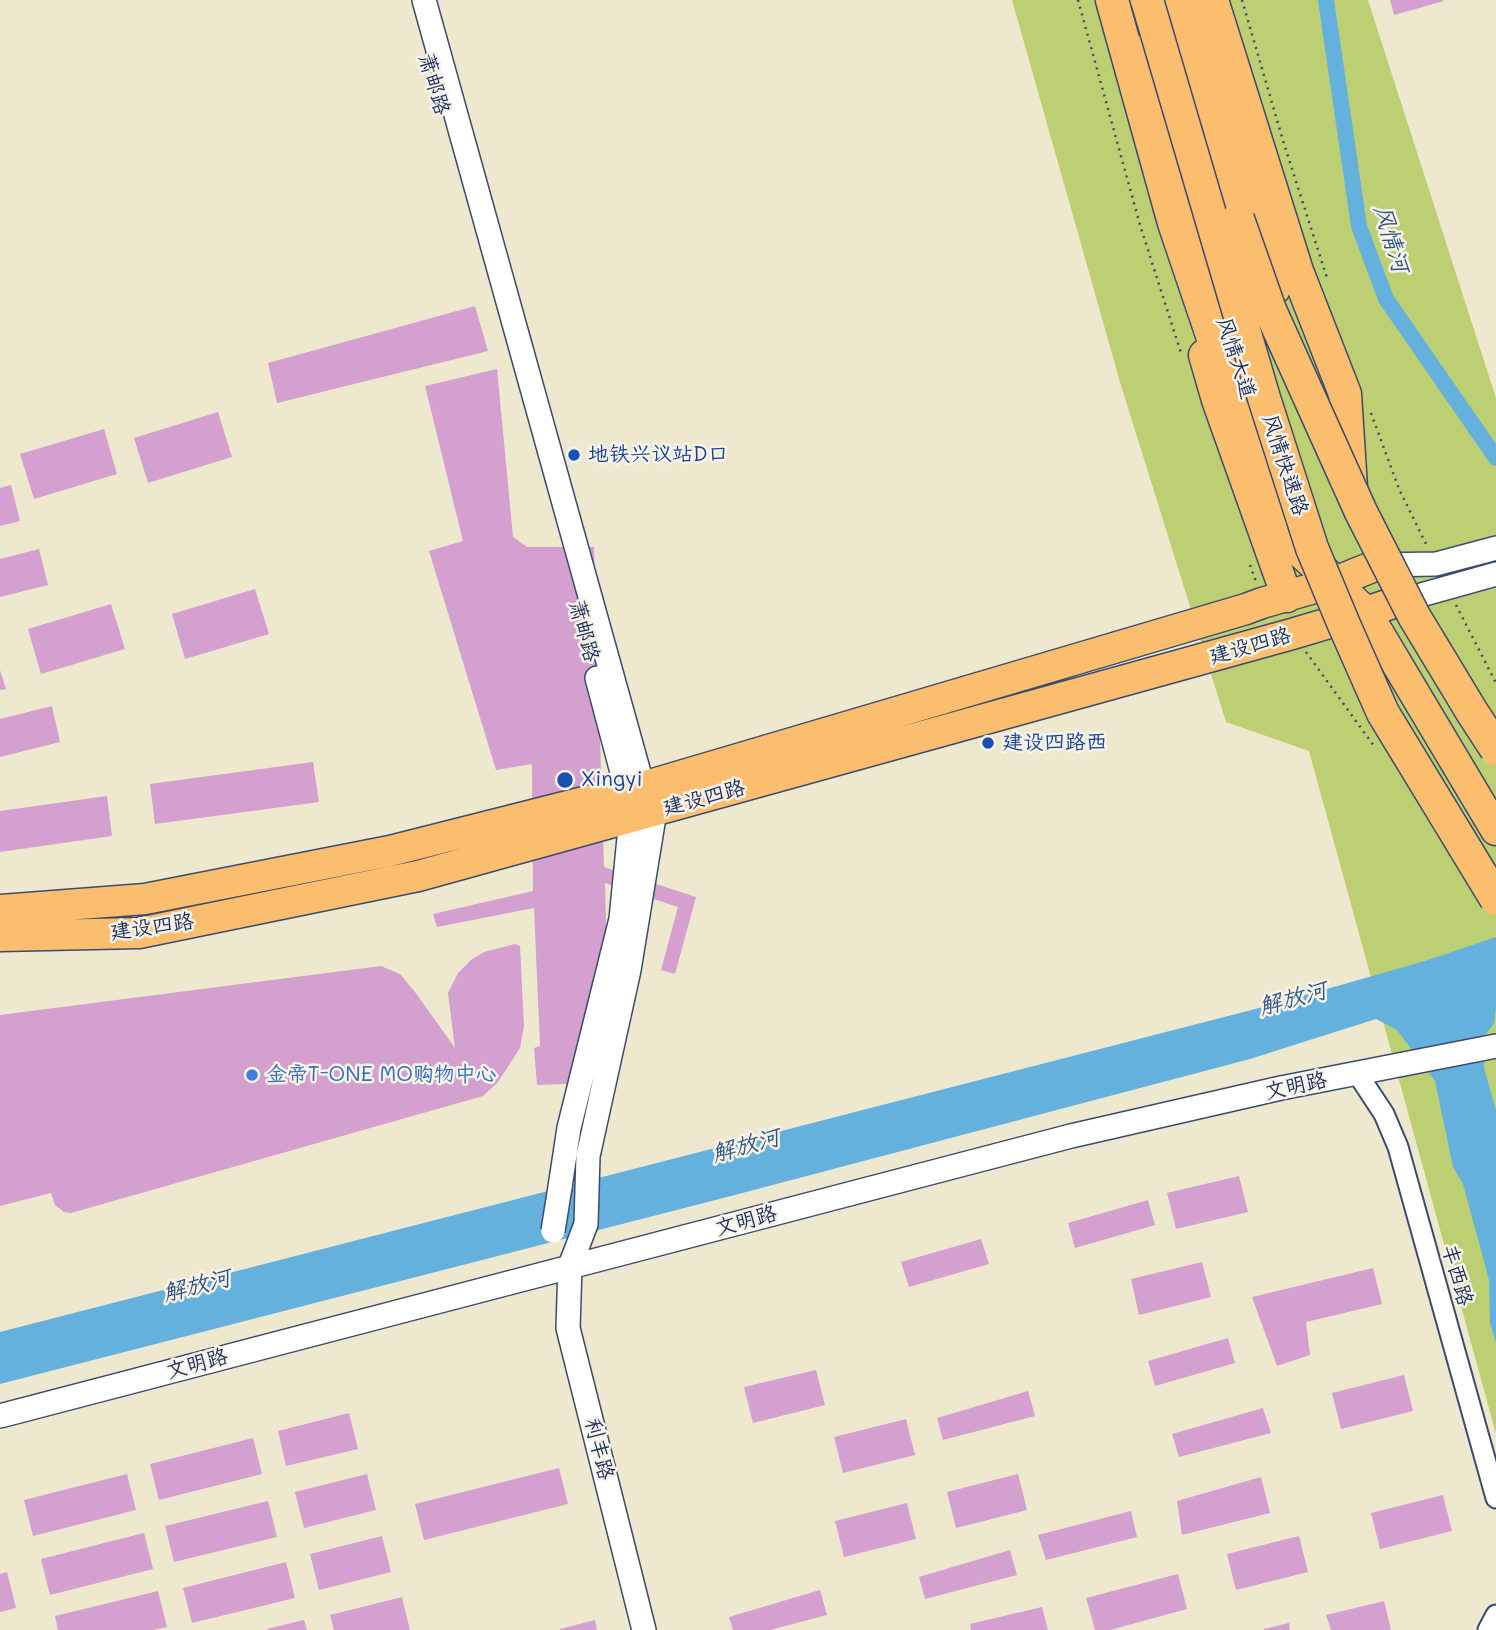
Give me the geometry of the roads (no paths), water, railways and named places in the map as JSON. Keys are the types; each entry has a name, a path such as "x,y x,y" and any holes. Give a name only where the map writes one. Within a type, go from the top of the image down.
{"highway":[{"path":"1112,0 1174,223 1262,483 1289,541 1335,582"},
{"name":"风情快速路","path":"1147,0 1264,398 1312,548 1383,713 1496,899"},
{"path":"1174,0 1238,219 1270,310 1361,512 1408,605 1496,749"},
{"path":"1212,0 1297,271 1345,394 1353,514"}],"main road":[{"path":"1100,0 1217,400 1287,597"},
{"name":"风情大道","path":"1126,0 1244,386 1276,474 1325,551 1335,582 1366,612 1496,830"},
{"path":"1194,0 1266,251 1310,433 1413,637 1496,769"},
{"name":"建设四路","path":"0,936 139,933 418,876 639,802 1335,582 1377,565"},
{"name":"建设四路","path":"0,910 145,899 639,802 1396,602"}],"street":[{"name":"萧邮路","path":"410,0 639,802"},
{"name":"萧邮路","path":"424,0 552,458 639,802 621,919 569,1128 553,1231 570,1266"},
{"path":"1377,565 1436,564 1496,548"},
{"path":"1396,602 1496,575"},
{"path":"570,1266 586,1224 588,1156 629,970 639,802"},
{"name":"文明路","path":"0,1416 1071,1136 1281,1088 1496,1046"},
{"name":"丰西路","path":"1357,1073 1384,1114 1398,1147 1496,1498"},
{"name":"利丰路","path":"570,1266 568,1328 644,1630"},
{"path":"1488,1630 1496,1615"}],"water":[{"name":"解放河","path":"1496,937 1496,1008 1494,1024 1486,1033 1484,1068 1496,1110 1496,1343 1490,1323 1489,1280 1463,1184 1453,1167 1435,1081 1397,1030 1376,1019 1250,1059 0,1384 0,1332 1267,1006 1425,961"}],"waterway":[{"name":"风情河","path":"1326,0 1359,226 1386,299 1496,458"}],"place":[{"name":"地铁兴议站D口","path":"574,455"},
{"name":"建设四路西","path":"988,743"},
{"name":"Xingyi","path":"565,780"},
{"name":"金帝T-ONE MO购物中心","path":"252,1075"}]}
